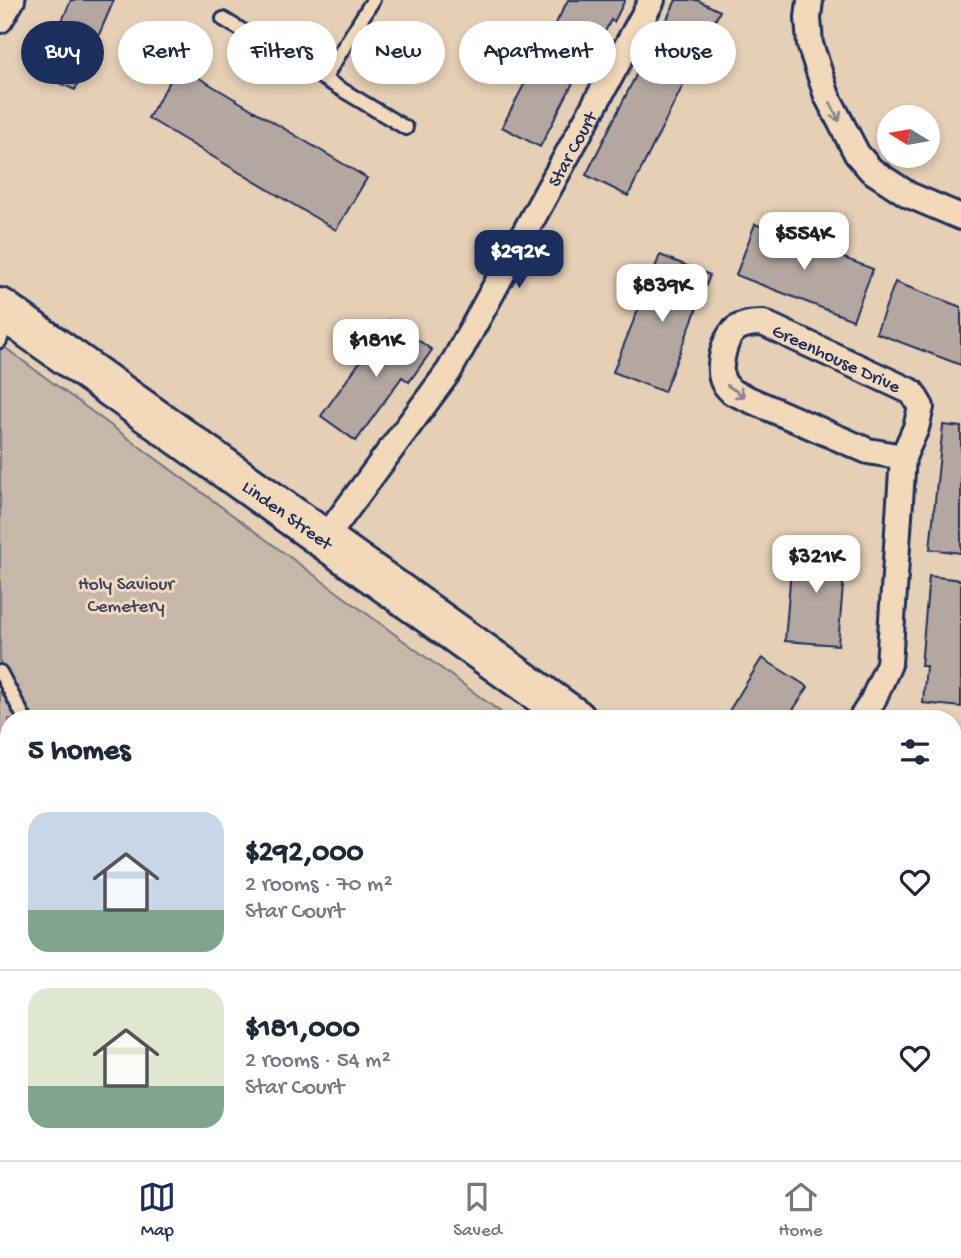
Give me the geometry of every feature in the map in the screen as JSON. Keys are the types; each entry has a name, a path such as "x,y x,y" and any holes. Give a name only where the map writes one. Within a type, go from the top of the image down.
{"main road":[{"name":"Linden Street","path":"3,321 324,540 563,710"}],"street":[{"path":"0,20 12,0"},
{"name":"Star Court","path":"324,540 449,371 652,0"},
{"path":"810,0 810,44 827,96 857,154 871,170 909,195 961,217"},
{"name":"Greenhouse Drive","path":"869,710 889,664 903,457 916,428 921,407 912,392 763,323 747,324 732,332 723,351 720,366 723,382 732,392 868,451 903,457"}],"lane":[{"path":"337,58 373,0"},
{"path":"223,19 227,21"},
{"path":"332,84 407,128"},
{"path":"0,672 20,710"}],"green space":[{"name":"Holy Saviour Cemetery","path":"0,344 498,710 0,710"}],"building":[{"path":"71,0 114,0 104,23 62,21"},
{"path":"568,0 625,0 614,21 557,21"},
{"path":"676,0 697,0 720,11 715,21 666,21"},
{"path":"62,84 78,84 75,90"},
{"path":"168,84 209,84 367,178 336,230 148,118"},
{"path":"524,84 572,84 540,147 502,127"},
{"path":"632,84 684,84 628,196 586,175"},
{"path":"755,224 873,269 853,320 736,275"},
{"path":"660,255 710,275 664,392 613,372"},
{"path":"895,282 961,307 961,365 876,333"},
{"path":"390,320 432,350 409,382 402,377 356,441 321,416"},
{"path":"943,425 961,427 961,553 930,549"},
{"path":"793,545 846,549 838,645 785,641"},
{"path":"929,576 961,580 961,707 923,703 926,666 921,666"},
{"path":"762,658 808,687 793,710 730,710"}]}
